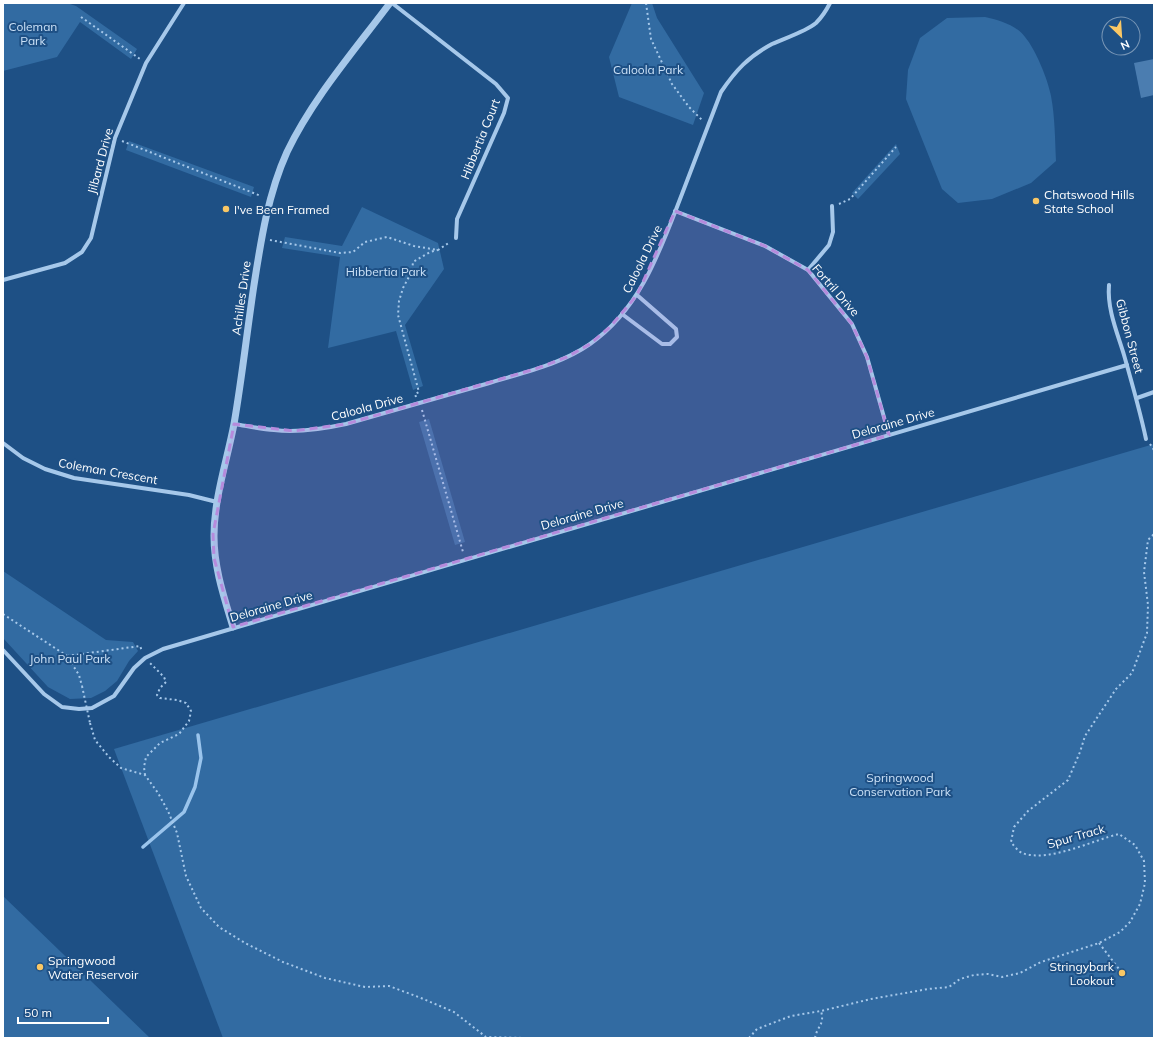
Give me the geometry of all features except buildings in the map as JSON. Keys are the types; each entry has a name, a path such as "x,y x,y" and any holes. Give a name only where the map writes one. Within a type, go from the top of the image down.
{"street":[{"name":"Jilbard Drive","path":"3,280 65,263 82,252 90,238 115,138 146,63 184,3"},
{"name":"Achilles Drive","path":"233,627 214,558 214,534 217,502 234,424 261,239 270,200 287,153 304,120 329,84 391,3"},
{"name":"Hibbertia Court","path":"391,3 496,84 508,98 504,113 457,219 456,238"},
{"name":"Caloola Drive","path":"234,424 274,430 294,431 321,429 346,424 536,369 567,357 590,344 622,314 637,295 652,266 675,211 721,92 733,75 748,60 772,45 816,23 830,3"},
{"path":"808,270 830,245 833,232 832,206"},
{"name":"Fortril Drive","path":"675,211 765,246 808,270 852,324 867,357 889,435"},
{"name":"Gibbon Street","path":"1109,285 1108,295 1111,310 1137,398 1146,439"},
{"path":"622,314 662,344 670,344 677,337 676,329 637,295"},
{"name":"Deloraine Drive","path":"3,650 44,694 62,707 79,709 92,708 104,703 114,696 134,668 144,658 163,649 233,627 1127,365"},
{"path":"1137,398 1154,392"},
{"name":"Coleman Crescent","path":"3,443 23,458 39,466 67,476 189,495 217,502"}],"path":[{"path":"646,3 651,39 672,84 689,107 708,126"},
{"path":"81,17 146,63"},
{"path":"115,138 270,200"},
{"path":"832,206 850,199 896,147"},
{"path":"261,239 340,253 353,252 365,242 387,237 414,246 438,250 456,238"},
{"name":"Spur Track","path":"749,1038 757,1029 791,1016 821,1012 871,999 928,989 949,987 960,979 974,975 988,974 1002,977 1020,973 1041,962 1099,943 1120,932 1130,922 1140,904 1144,883 1144,861 1135,845 1119,834 1071,849 1034,856 1021,852 1011,842 1014,827 1028,811 1068,780 1085,736 1116,689 1132,673 1147,633 1148,605 1144,572 1148,540 1154,534"},
{"path":"3,614 67,656 79,675 95,740 109,757 121,768 145,775"},
{"path":"67,656 140,646 144,658 164,677 166,682 160,688 157,695 160,698 177,700 186,703 191,711 189,721 179,734 160,743 146,757 144,767 145,775 158,793 177,833 186,876 201,908 219,927 245,943 283,962 325,978 365,987 389,986 421,998 454,1012 486,1037 525,1038"},
{"path":"1099,943 1122,973"},
{"path":"815,1038 816,1033 822,1023 823,1018 821,1012"}],"highlighted area":[{"path":"675,211 765,246 808,270 852,324 867,357 889,435 233,627 214,558 213,534 234,424 294,431 346,424 535,369 567,357 590,344 610,327 637,295"}],"green space":[{"name":"Coleman Park","path":"3,3 67,3 76,6 137,49 131,59 80,22 57,57 3,71"},
{"name":"Caloola Park","path":"632,3 652,3 657,18 704,93 693,125 619,97 609,57"},
{"path":"985,17 1001,21 1017,29 1029,43 1037,57 1051,96 1056,161 1031,183 992,199 958,203 942,189 906,99 908,70 920,38 947,18"},
{"path":"129,141 254,187 251,197 126,150"},
{"path":"896,144 900,154 858,199 852,193"},
{"name":"Hibbertia Park","path":"362,207 438,243 444,269 405,325 423,386 413,390 396,331 328,348 340,257 282,248 285,237 342,246"},
{"path":"429,419 465,542 455,545 419,422"},
{"name":"Springwood Conservation Park","path":"1154,444 1154,1038 223,1038 114,749"},
{"name":"John Paul Park","path":"3,571 106,640 133,642 138,651 129,661 117,681 105,691 91,698 70,699 48,687 3,638"},
{"name":"Springwood Water Reservoir","path":"3,896 150,1038 3,1038"}],"waterway":[{"path":"143,847 184,812 195,787 201,758 198,735"}],"place":[{"name":"Chatswood Hills State School","path":"1036,201"},
{"name":"I've Been Framed","path":"226,209"},
{"name":"Springwood Water Reservoir","path":"40,967"},
{"name":"Stringybark Lookout","path":"1122,973"}]}
